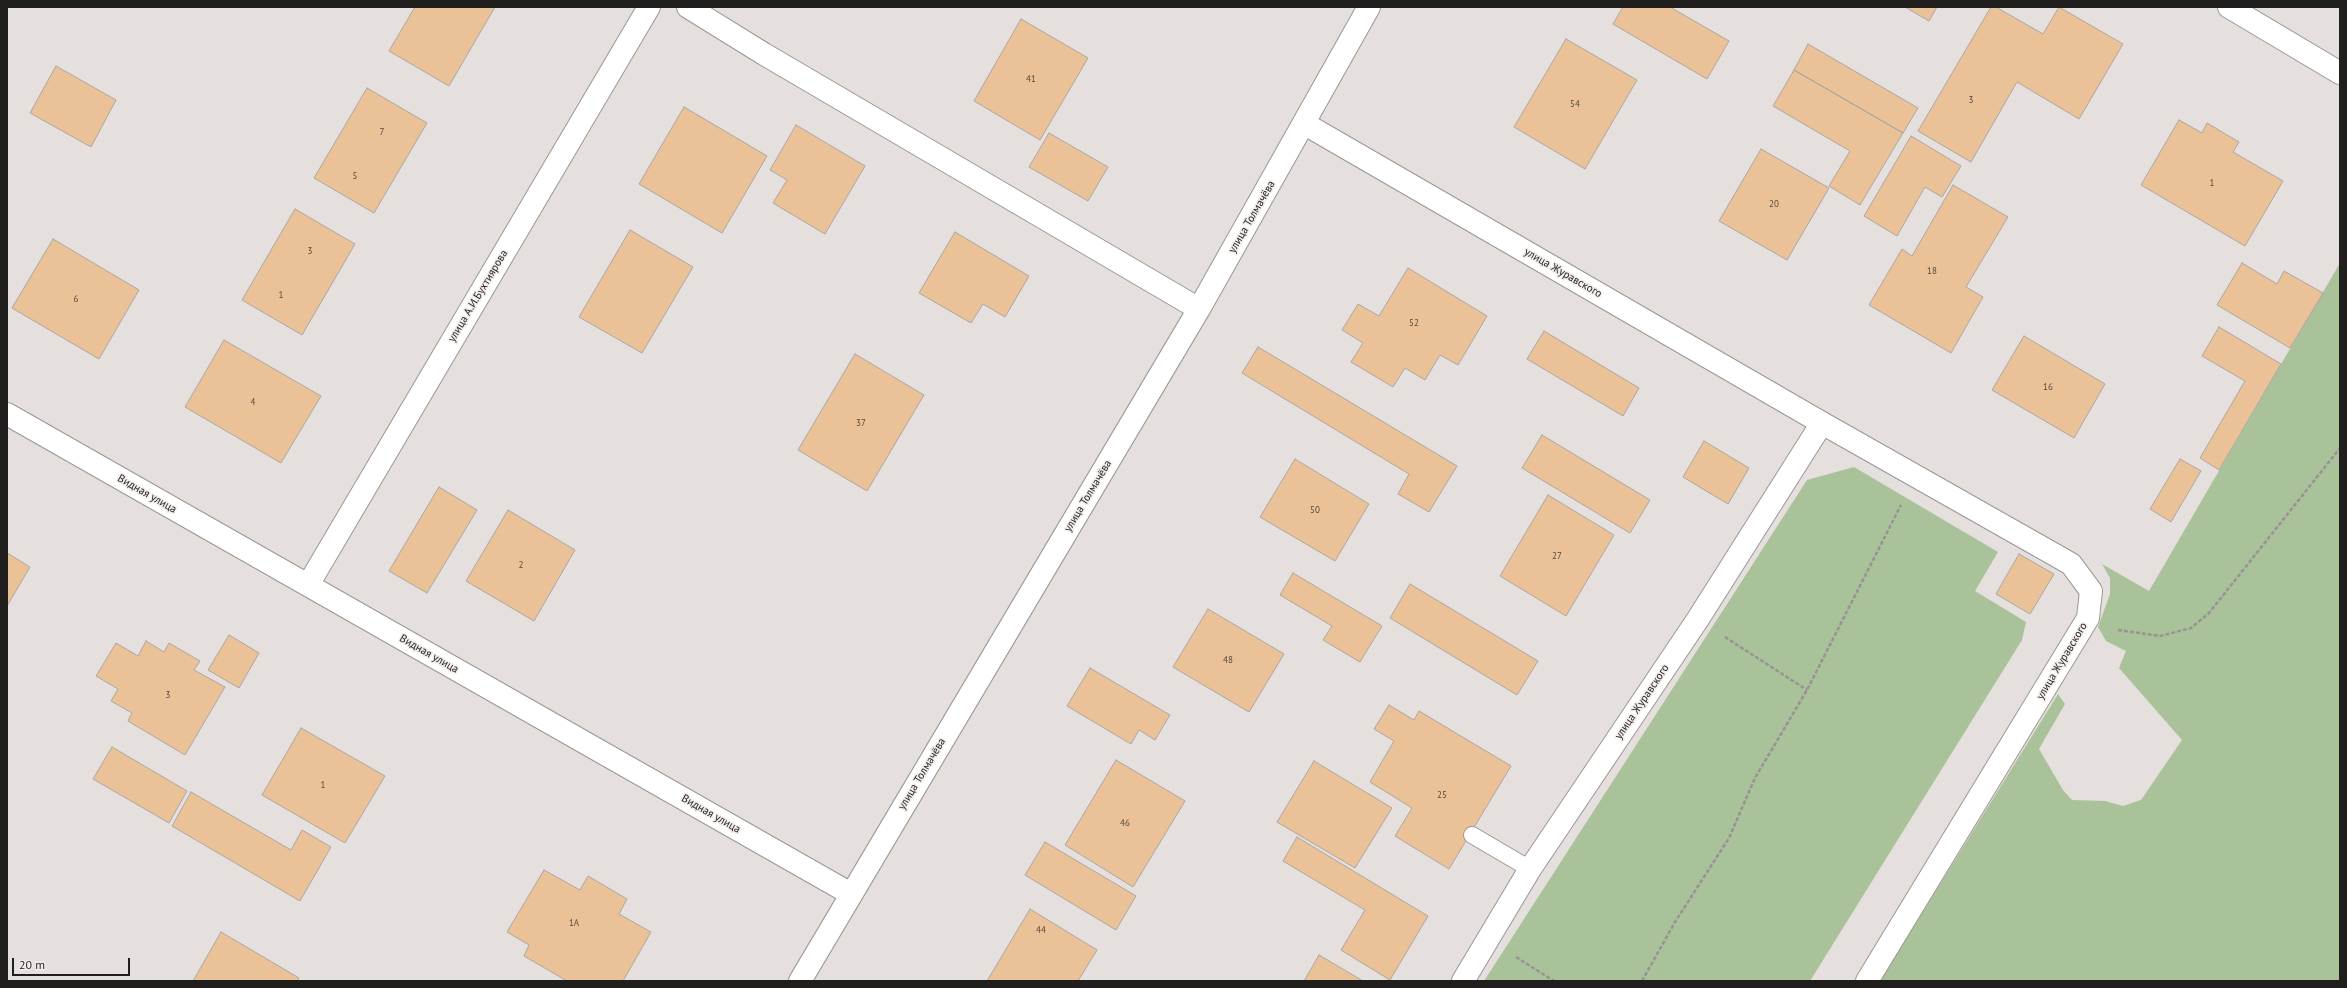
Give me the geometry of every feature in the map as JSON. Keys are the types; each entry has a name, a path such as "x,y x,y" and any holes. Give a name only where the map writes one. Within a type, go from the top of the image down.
{"street":[{"name":"улица А.И.Бухтиярова","path":"308,585 649,7"},
{"path":"688,7 764,54 1199,309"},
{"name":"улица Толмачёва","path":"800,981 1199,309 1305,124 1369,7"},
{"path":"2230,7 2340,73"},
{"name":"улица Журавского","path":"1305,124 1822,423 2071,564 2091,591 2088,618 1867,981"},
{"name":"Видная улица","path":"7,414 852,894"},
{"name":"улица Журавского","path":"1463,981 1530,869 1698,620 1822,423"}],"lane":[{"path":"1472,835 1530,869"}],"path":[{"path":"2088,618 2121,632 2160,636 2191,628 2209,614 2340,448"},
{"path":"1642,981 1676,922 1729,838 1756,778 1807,690 1852,605 1916,476"},
{"path":"1698,620 1807,690"},
{"path":"1489,939 1554,981"}],"green space":[{"path":"2340,263 2340,981 1880,981 2058,694 2065,704 2039,749 2063,790 2072,800 2105,801 2123,806 2141,800 2182,740 2119,668 2126,651 2106,641 2098,627 2110,594 2110,578 2102,564 2149,591"},
{"path":"1854,467 1998,552 1975,591 2026,622 2022,640 1810,981 1484,981 1807,480"}],"building":[{"path":"415,7 495,7 449,86 389,51"},
{"path":"1623,7 1670,7 1729,41 1707,79 1613,24"},
{"path":"1905,7 1937,7 1929,21"},
{"path":"1991,7 1996,7 2043,34 2059,7 2123,44 2079,119 2017,82 1971,162 1918,131"},
{"path":"1021,19 1088,58 1040,140 974,101"},
{"path":"1566,39 1637,80 1585,169 1514,127"},
{"path":"1808,44 1918,108 1903,133 1794,70"},
{"path":"56,66 116,100 91,147 30,113"},
{"path":"1794,70 1903,133 1860,205 1829,186 1850,151 1773,106"},
{"path":"367,88 427,123 374,213 314,178"},
{"path":"684,107 767,156 722,233 639,184"},
{"path":"2179,120 2202,133 2207,123 2239,142 2233,152 2283,181 2245,246 2141,185"},
{"path":"796,125 865,166 825,234 773,203 787,180 770,170"},
{"path":"1049,133 1108,167 1088,201 1029,167"},
{"path":"1911,136 1961,166 1942,197 1925,187 1897,236 1864,216"},
{"path":"1761,149 1829,188 1787,260 1719,221"},
{"path":"1953,185 2008,217 1966,287 1983,297 1951,353 1869,305 1902,249 1912,256"},
{"path":"295,209 355,244 302,335 242,300"},
{"path":"630,230 693,267 642,353 579,317"},
{"path":"955,232 1029,276 1005,317 983,304 971,323 919,293"},
{"path":"53,239 139,290 99,359 12,308"},
{"path":"2242,263 2277,284 2284,271 2323,293 2290,348 2217,305"},
{"path":"1408,268 1487,316 1458,365 1440,355 1425,380 1405,368 1393,387 1351,362 1363,343 1342,330 1358,304 1379,316"},
{"path":"2219,327 2281,364 2219,470 2200,458 2245,381 2202,356"},
{"path":"1544,331 1639,388 1623,416 1527,359"},
{"path":"2024,336 2105,384 2074,438 1992,390"},
{"path":"224,340 321,396 281,463 185,407"},
{"path":"1258,347 1457,466 1429,512 1398,494 1409,474 1242,373"},
{"path":"855,354 924,395 867,491 798,450"},
{"path":"1542,435 1650,500 1630,533 1522,468"},
{"path":"1704,441 1749,468 1728,504 1683,477"},
{"path":"1295,459 1369,504 1335,561 1260,517"},
{"path":"2180,459 2201,471 2171,522 2150,509"},
{"path":"439,487 477,510 427,593 389,571"},
{"path":"1548,495 1614,535 1566,616 1500,576"},
{"path":"508,510 575,550 534,621 466,581"},
{"path":"7,553 30,567 7,606"},
{"path":"2019,554 2054,574 2030,614 1996,594"},
{"path":"1293,573 1382,626 1360,662 1323,640 1332,626 1280,595"},
{"path":"1410,584 1538,661 1517,695 1390,618"},
{"path":"1208,609 1284,654 1249,712 1173,667"},
{"path":"229,635 259,653 239,688 208,670"},
{"path":"146,641 164,652 169,643 200,661 194,670 225,687 185,755 128,721 132,713 111,701 118,689 96,676 116,643 138,656"},
{"path":"1090,668 1170,715 1155,740 1139,730 1131,744 1067,706"},
{"path":"1389,705 1414,720 1419,711 1511,766 1449,869 1395,836 1412,808 1370,782 1394,741 1374,729"},
{"path":"301,728 385,776 345,843 262,795"},
{"path":"112,747 187,791 169,823 93,779"},
{"path":"1116,760 1185,801 1133,887 1065,845"},
{"path":"1314,761 1392,808 1355,868 1277,822"},
{"path":"191,792 291,850 302,830 331,847 300,901 172,826"},
{"path":"1297,837 1428,916 1390,980 1341,950 1365,910 1283,861"},
{"path":"1045,842 1136,896 1116,930 1025,875"},
{"path":"544,870 580,890 588,876 627,899 619,914 651,932 623,981 567,981 524,956 529,945 507,932"},
{"path":"1030,909 1097,950 1078,981 987,981"},
{"path":"221,932 299,978 298,981 193,981"},
{"path":"1319,955 1363,981 1304,981"}]}
